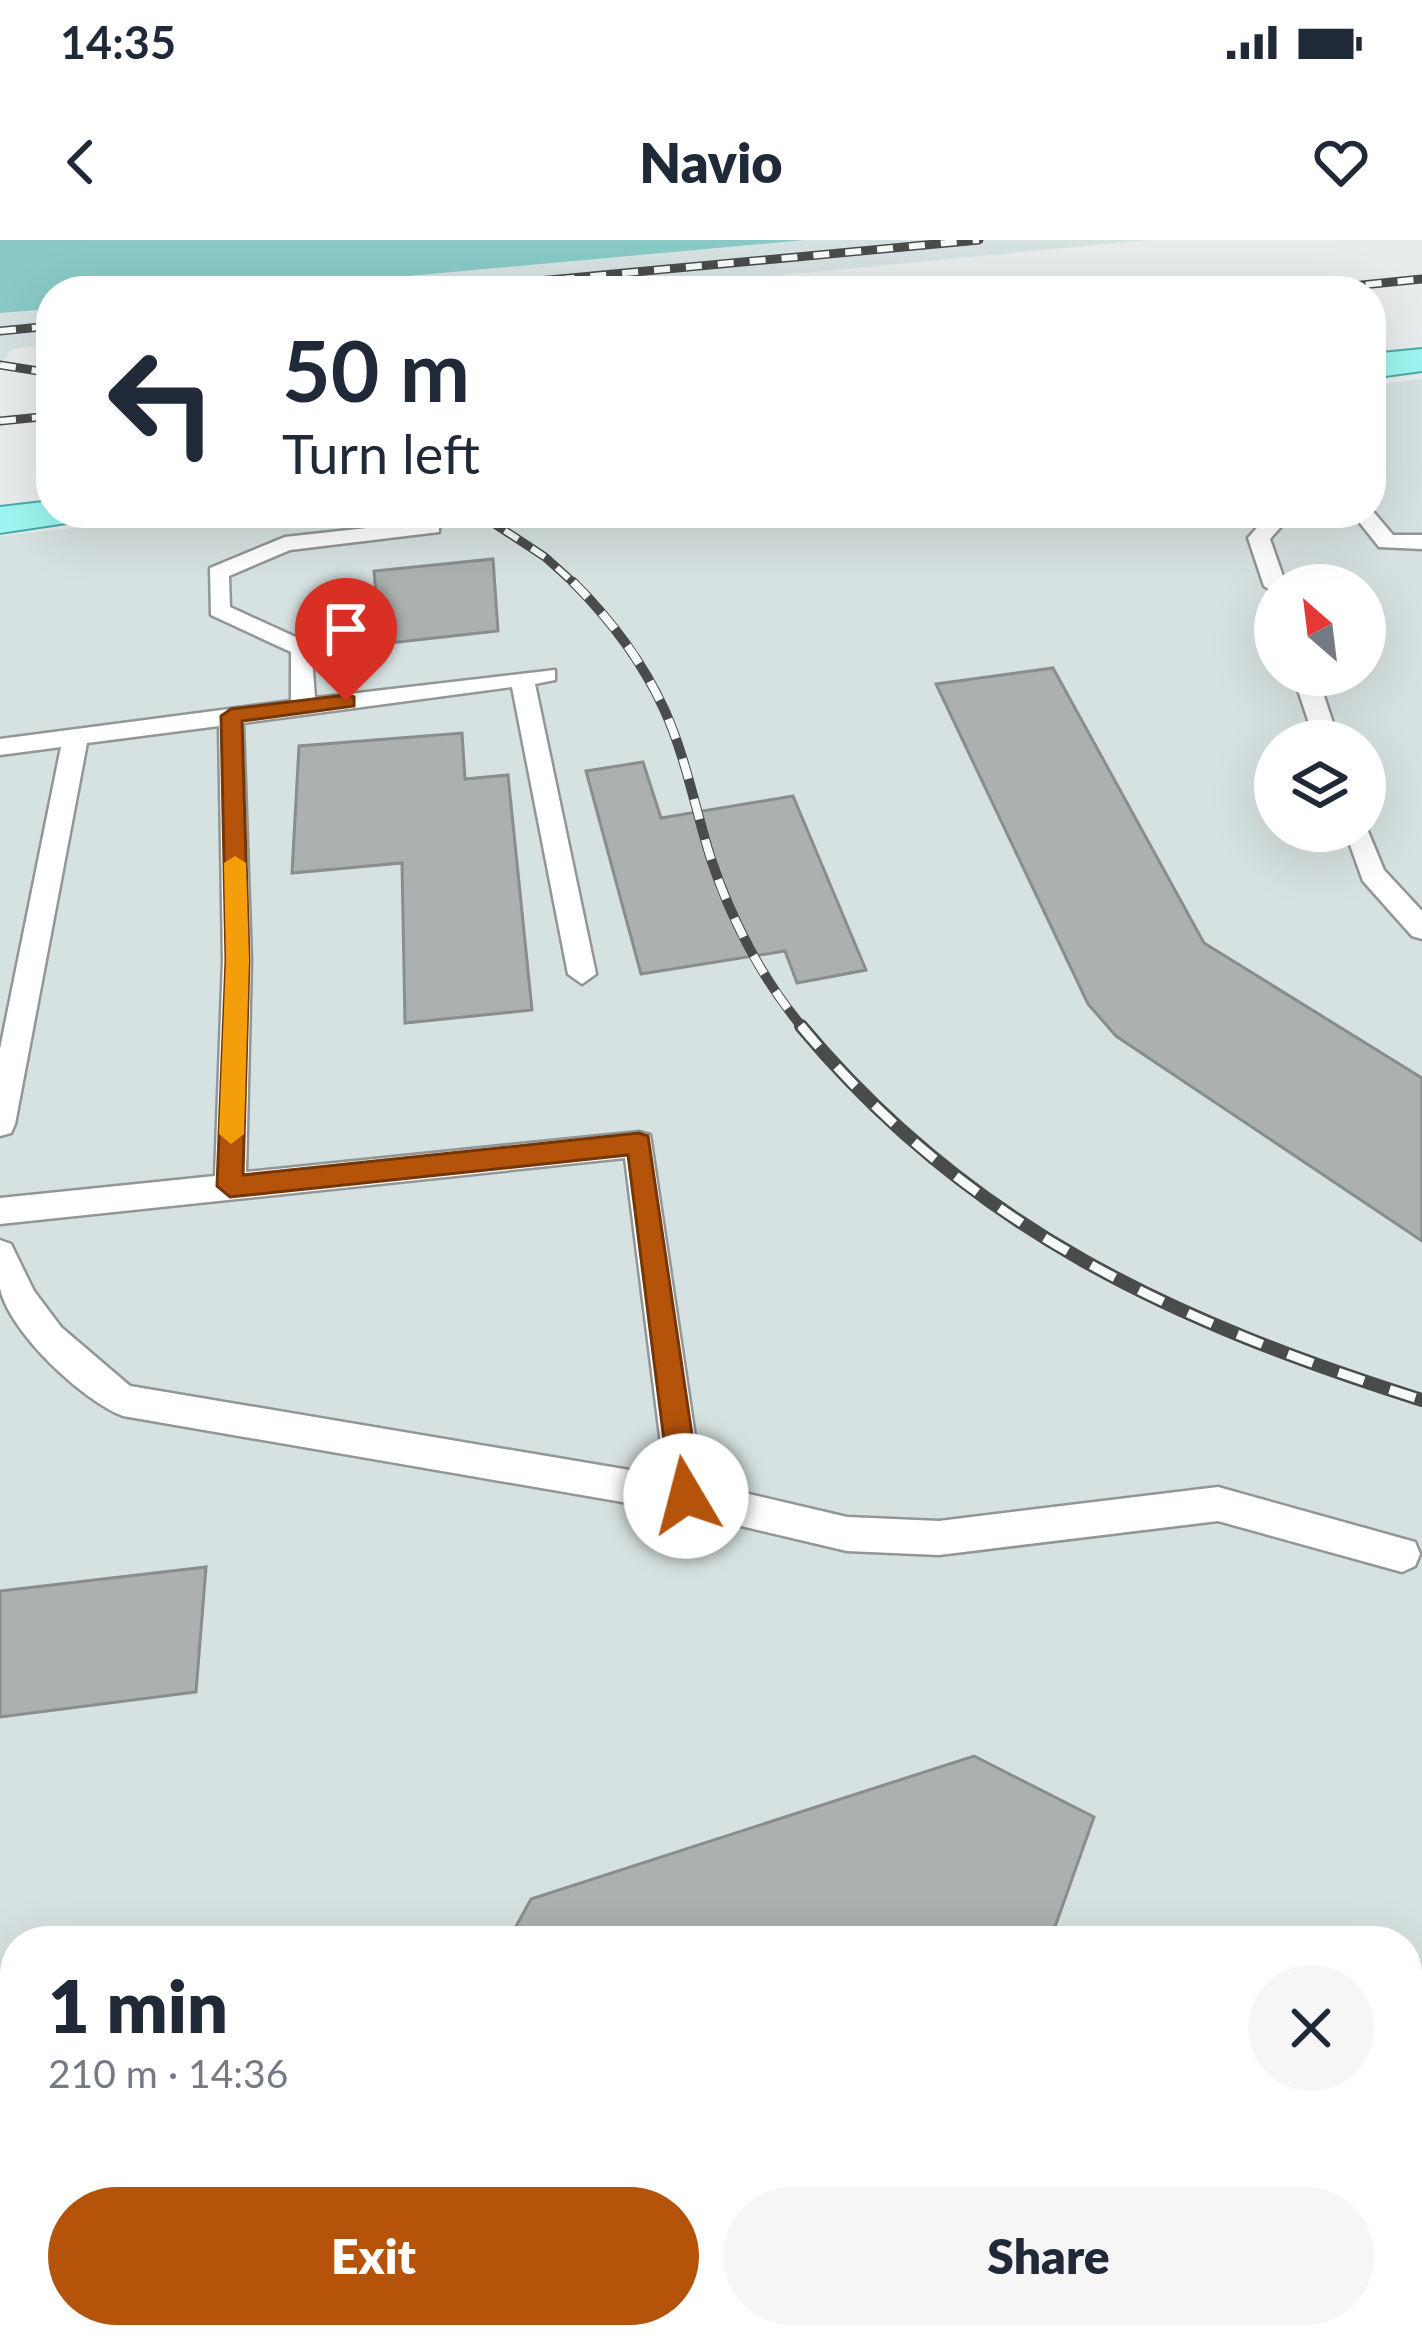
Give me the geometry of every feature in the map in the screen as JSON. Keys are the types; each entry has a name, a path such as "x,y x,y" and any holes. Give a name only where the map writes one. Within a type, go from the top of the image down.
{"main road":[{"path":"1386,364 1422,360"},
{"path":"0,481 36,477"},
{"path":"0,520 36,516"}],"lane":[{"path":"303,707 303,649 219,610 218,573 285,544 422,528"},
{"path":"1268,528 1259,538 1268,564"},
{"path":"1375,528 1387,542 1422,542"},
{"path":"0,747 534,677 582,974"},
{"path":"230,1186 237,960 231,716"},
{"path":"0,1124 76,736"},
{"path":"1365,852 1372,874 1422,929"},
{"path":"0,1211 639,1144 686,1496"},
{"path":"0,1254 20,1302 74,1368 124,1400 686,1496 847,1534 939,1538 1218,1504 1402,1555"}],"shaded area":[{"path":"0,240 805,240 410,276 36,276 36,310 0,313"},
{"path":"805,240 1147,240 773,276 410,276"},
{"path":"36,310 36,347 12,349 0,365 0,313"},
{"path":"1422,379 1422,1926 0,1926 0,536 73,528 1386,528 1386,383"}],"building":[{"path":"493,559 498,631 380,644 374,571"},
{"path":"1053,668 1204,943 1422,1078 1422,1241 1116,1036 1088,1004 936,684"},
{"path":"462,733 465,779 508,775 532,1010 405,1023 402,863 292,873 299,746"},
{"path":"643,762 661,818 793,796 866,970 797,983 785,951 641,974 586,771"},
{"path":"206,1567 196,1692 0,1717 0,1591"},
{"path":"974,1756 1094,1817 1055,1926 516,1926 531,1899"}],"railway":[{"path":"592,276 979,240"},
{"path":"1386,283 1422,279"},
{"path":"0,331 36,327"},
{"path":"0,365 36,371"},
{"path":"0,421 36,417"},
{"path":"501,528 575,584"},
{"path":"575,584 624,641 655,691 678,746 728,904 762,970 804,1029"},
{"path":"801,1026 866,1097 935,1159 1007,1213 1082,1260 1245,1337 1422,1400"}],"slow traffic":[{"path":"231,1134 235,863"}],"route":[{"path":"346,701 231,716 237,960 230,1186 639,1144 686,1496"}]}
